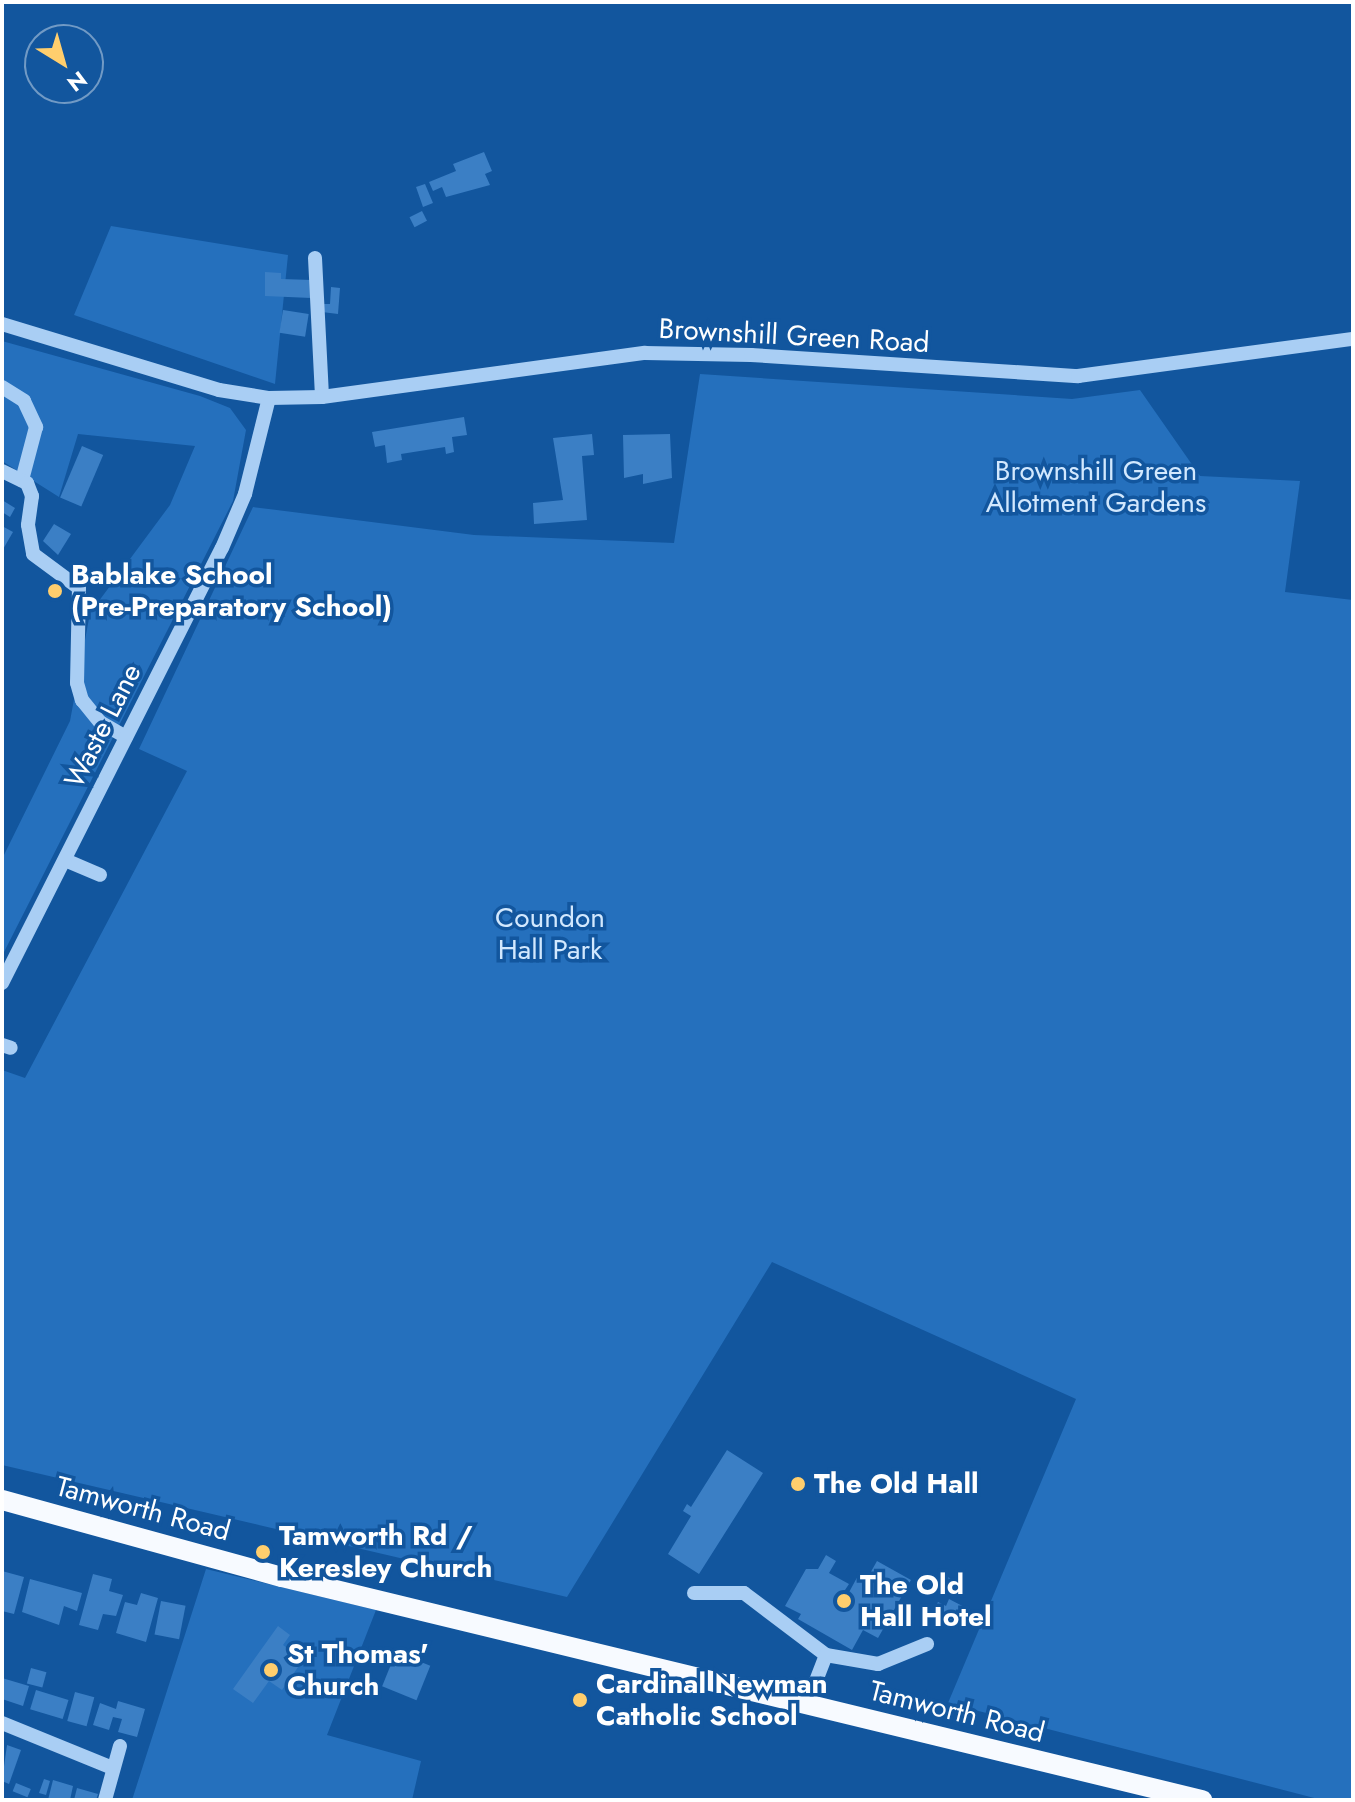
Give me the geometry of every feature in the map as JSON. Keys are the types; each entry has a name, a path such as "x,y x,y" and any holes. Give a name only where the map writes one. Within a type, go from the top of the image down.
{"main road":[{"name":"Tamworth Road","path":"2,1500 282,1577 1202,1800"}],"street":[{"path":"315,258 322,397"},
{"name":"Brownshill Green Road","path":"2,324 219,390 269,398 322,397 645,353 751,355 1078,376 1353,339"},
{"path":"2,387 24,401 36,427 22,480"},
{"name":"Waste Lane","path":"2,983 241,504 269,398"},
{"path":"2,471 22,480 32,496 28,525 33,554 79,588 77,683 82,700 100,722 126,737"},
{"path":"65,860 100,875"},
{"path":"694,1593 744,1593 826,1655 878,1664 927,1644"},
{"path":"807,1704 826,1655"},
{"path":"2,1723 113,1768"},
{"path":"105,1800 120,1746"}],"green space":[{"path":"111,226 288,255 275,384 74,315"},
{"path":"2,341 200,396 230,408 246,430 233,501 2,956 2,859 70,721 90,613 170,505 195,446 78,434 59,497 2,461"},
{"name":"Coundon Hall Park","path":"700,374 1072,399 1140,390 1200,476 1300,481 1285,592 1353,600 1353,1800 1322,1800 948,1703 1076,1399 772,1262 567,1597 2,1465 2,1070 25,1078 187,771 139,749 253,507 474,535 674,543"},
{"path":"206,1569 376,1610 327,1735 421,1761 412,1800 132,1800"}],"building":[{"path":"484,152 492,171 485,174 490,185 446,197 442,187 433,191 429,182 456,171 453,164"},
{"path":"425,184 433,203 423,207 416,187"},
{"path":"422,211 427,221 415,227 410,217"},
{"path":"265,272 281,273 281,279 312,280 311,298 265,296"},
{"path":"331,287 340,288 338,314 322,312 322,304 330,304"},
{"path":"283,310 309,314 305,337 279,333"},
{"path":"464,417 467,435 452,437 454,452 446,454 445,447 401,454 402,460 387,463 385,445 375,447 372,432"},
{"path":"592,434 594,455 582,456 587,520 534,524 533,503 563,500 553,438"},
{"path":"670,434 672,478 643,484 643,474 624,478 623,435"},
{"path":"82,446 103,455 81,507 60,498"},
{"path":"2,500 15,508 10,517 2,512"},
{"path":"54,524 71,534 58,555 43,541"},
{"path":"2,526 13,532 2,551"},
{"path":"727,1450 763,1473 699,1574 668,1554 691,1516 683,1511 687,1504 691,1507"},
{"name":"The Old Hall Hotel","path":"826,1555 836,1561 829,1573 849,1584 843,1593 847,1596 860,1572 868,1577 877,1561 911,1580 878,1638 863,1630 852,1650 798,1619 801,1614 785,1606 806,1569 818,1569"},
{"path":"2,1571 24,1577 14,1614 2,1611"},
{"path":"93,1574 112,1579 109,1591 123,1595 116,1616 103,1614 98,1630 79,1625"},
{"path":"948,1577 961,1585 954,1596 941,1588"},
{"path":"30,1579 82,1593 77,1611 64,1606 59,1625 22,1612"},
{"path":"141,1593 158,1598 146,1642 116,1633 125,1602 137,1605"},
{"path":"949,1599 972,1611 964,1627 933,1611 938,1602 946,1606"},
{"path":"161,1601 186,1606 179,1639 155,1634"},
{"name":"St Thomas' Church","path":"278,1626 290,1635 283,1645 303,1660 282,1690 269,1681 253,1703 233,1689"},
{"path":"396,1652 430,1666 416,1700 382,1686"},
{"path":"31,1668 46,1672 42,1688 27,1683"},
{"path":"2,1678 29,1686 23,1706 2,1699"},
{"path":"36,1690 69,1700 63,1719 30,1709"},
{"path":"75,1692 94,1697 87,1726 67,1721"},
{"path":"118,1701 145,1709 137,1737 118,1732 122,1719 113,1717 109,1730 93,1725 100,1703 116,1709"},
{"path":"7,1745 21,1750 9,1784 2,1781"},
{"path":"44,1779 50,1781 46,1795 39,1793"},
{"path":"53,1780 73,1786 70,1800 48,1800"},
{"path":"16,1783 31,1789 27,1797 13,1791"},
{"path":"77,1788 98,1794 96,1800 74,1800"}],"place":[{"name":"Bablake School (Pre-Preparatory School)","path":"55,591"},
{"name":"The Old Hall","path":"798,1484"},
{"name":"Tamworth Rd / Keresley Church","path":"263,1552"},
{"name":"The Old Hall Hotel","path":"844,1601"},
{"name":"St Thomas' Church","path":"271,1670"},
{"name":"Cardinal Newman Catholic School","path":"580,1700"}],"park label":[{"name":"Brownshill Green Allotment Gardens","path":"1096,487"}]}
